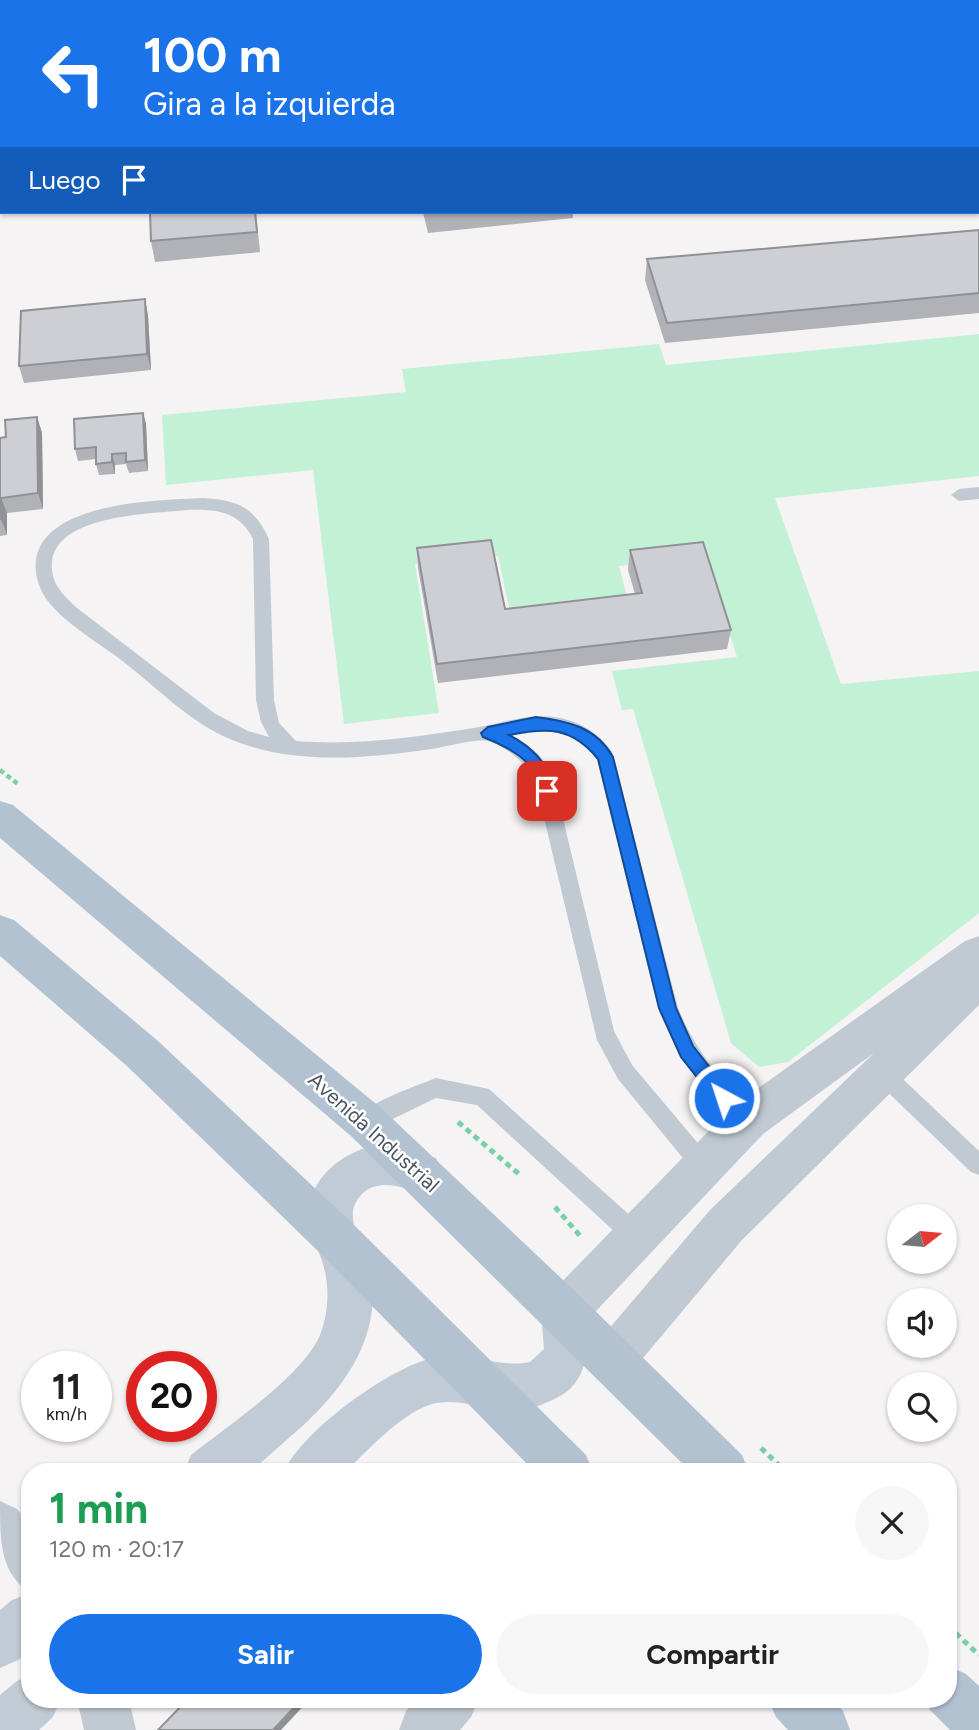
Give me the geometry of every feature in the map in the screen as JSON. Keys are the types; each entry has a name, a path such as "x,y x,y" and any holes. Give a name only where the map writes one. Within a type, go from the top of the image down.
{"main road":[{"name":"Avenida Industrial","path":"0,816 366,1122 565,1312 716,1463"},
{"path":"0,932 143,1054 335,1237 560,1463"},
{"path":"219,1463 319,1380 338,1350 348,1318 351,1283 335,1237 332,1214 338,1191 360,1170 374,1164 390,1164 421,1172"},
{"path":"318,1463 391,1402 421,1384 447,1379 478,1381 507,1388 530,1387 548,1379 562,1365 567,1349 565,1312"},
{"path":"0,1642 21,1625"},
{"path":"957,1701 979,1722"},
{"path":"0,1729 24,1708"},
{"path":"803,1708 824,1730"}],"street":[{"path":"565,1312 748,1120 979,953"},
{"path":"612,1360 726,1225 979,978"},
{"path":"0,1526 21,1555"},
{"path":"105,1708 110,1730"},
{"path":"425,1730 445,1708"}],"lane":[{"path":"959,495 979,493"},
{"path":"290,746 278,736 270,724 267,710 264,689 265,629 261,539 249,517 238,510 210,502 92,517 78,521 56,537 43,559 43,570 46,583 63,606 228,730 261,743 290,746 329,750 355,749 551,723 580,732 599,748 606,757 668,1008 676,1030 704,1076 748,1120"},
{"path":"488,733 507,740 522,750 543,773 604,1033 625,1072 704,1167"},
{"path":"882,1073 979,1165"},
{"path":"366,1122 397,1104 436,1088 482,1096 636,1236"}],"path":[{"path":"957,1634 979,1655"}],"green space":[{"path":"979,334 979,476 775,498 841,684 979,671 979,913 788,1062 759,1067 731,1043 633,709 622,710 612,671 737,657 706,557 619,566 629,604 511,617 498,556 415,564 439,713 344,724 313,470 166,485 162,415 406,392 402,369 659,344 666,365"}],"building":[{"path":"150,214 255,214 257,232 151,241"},
{"path":"979,230 979,293 667,323 647,259"},
{"path":"145,299 147,354 19,366 21,311"},
{"path":"143,413 145,460 126,462 126,453 112,454 112,462 96,464 96,447 75,449 74,419"},
{"path":"37,417 38,493 1,498 0,519 0,438 6,437 5,420"},
{"path":"491,540 505,609 642,593 630,550 703,542 731,630 437,664 417,548"},
{"path":"179,1708 294,1708 273,1730 158,1730"}],"route":[{"path":"547,791 543,773 534,760 507,740 488,733 536,723 566,726 591,739 606,757 668,1008 687,1051 704,1076 724,1098"}]}
